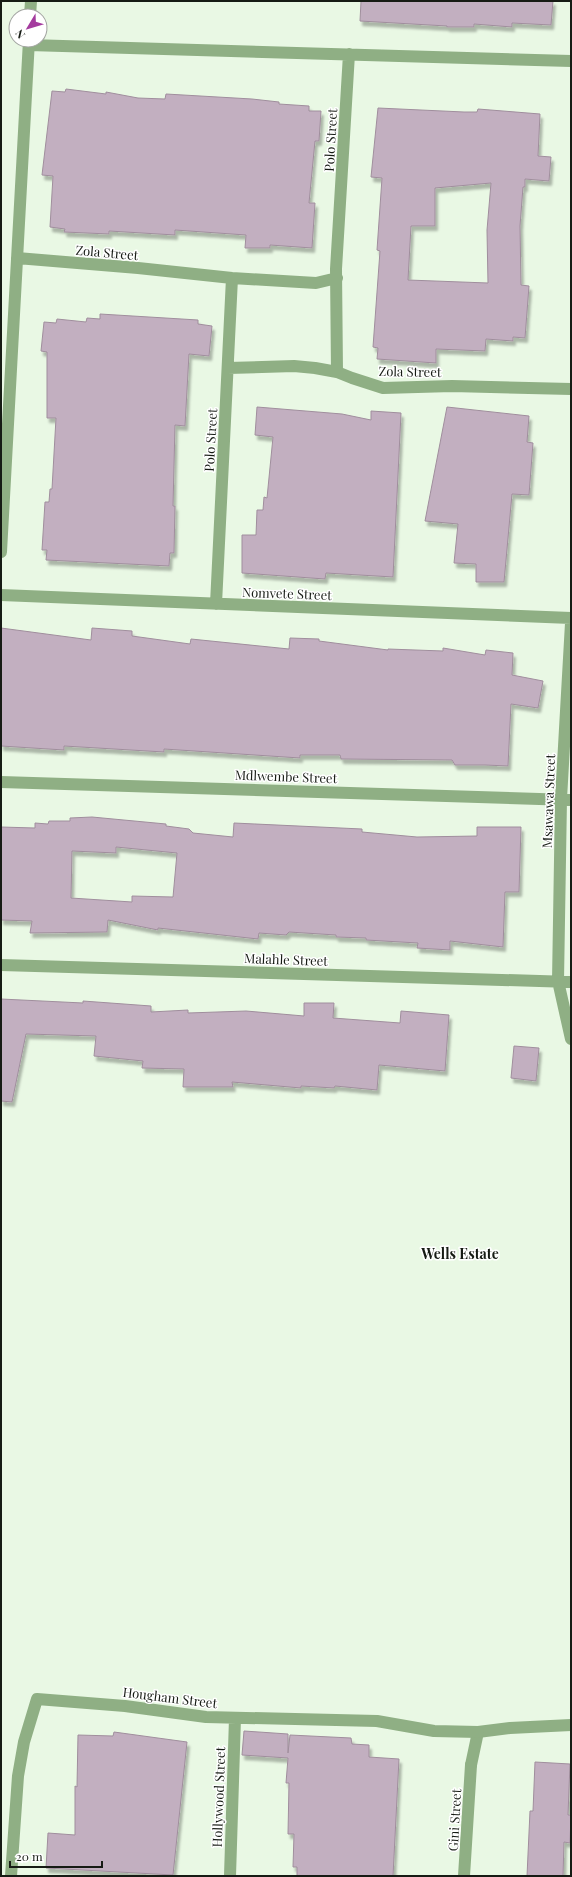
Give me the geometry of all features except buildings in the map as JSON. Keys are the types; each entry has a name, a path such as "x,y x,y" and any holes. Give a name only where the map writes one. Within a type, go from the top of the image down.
{"street":[{"path":"48,44 571,61"},
{"path":"1,552 29,48"},
{"name":"Polo Street","path":"337,372 337,278 349,54"},
{"name":"Zola Street","path":"17,258 138,268 232,278 316,284 337,278"},
{"name":"Polo Street","path":"216,604 232,278"},
{"name":"Zola Street","path":"228,368 294,366 337,372 383,388 452,386 571,389"},
{"name":"Nomvete Street","path":"1,596 571,618"},
{"name":"Msawawa Street","path":"571,623 566,799 558,981 571,1039"},
{"name":"Mdlwembe Street","path":"1,782 566,799"},
{"name":"Malahle Street","path":"1,965 571,982"},
{"name":"Hougham Street","path":"11,1876 18,1776 24,1742 37,1699 125,1706 206,1717 377,1721 434,1731 478,1732 510,1728 571,1725"},
{"name":"Hollywood Street","path":"230,1876 235,1718"},
{"name":"Gini Street","path":"464,1876 471,1765 478,1732"}],"district":[{"name":"Wells Estate","path":"460,1253"}]}
